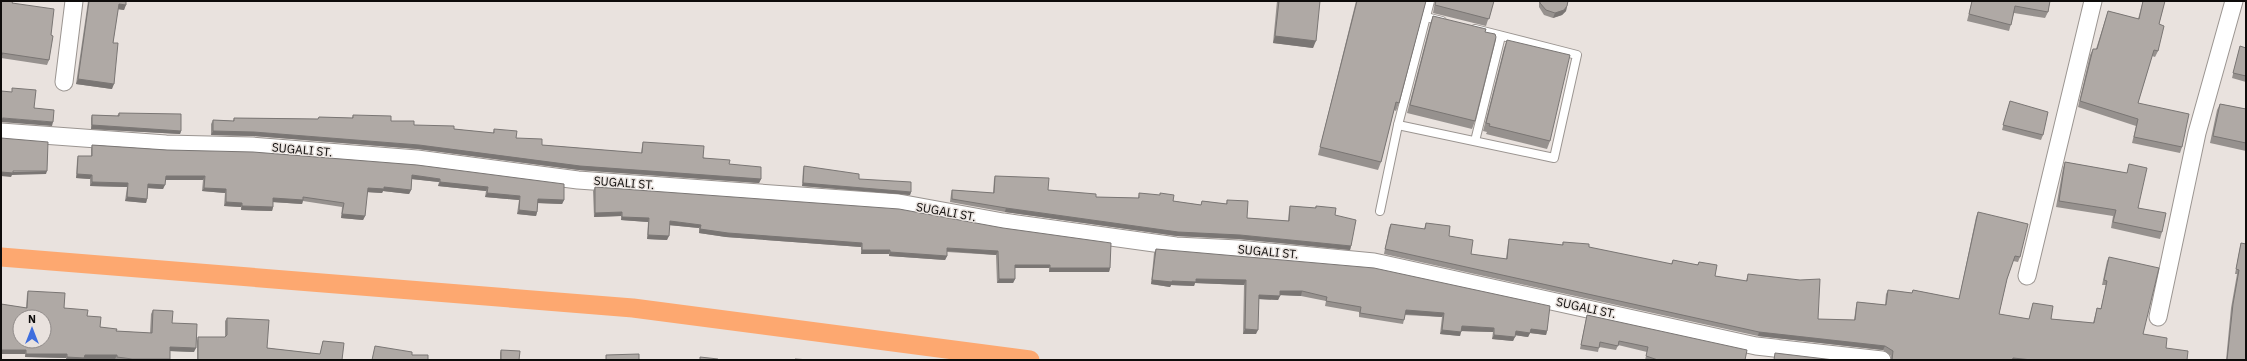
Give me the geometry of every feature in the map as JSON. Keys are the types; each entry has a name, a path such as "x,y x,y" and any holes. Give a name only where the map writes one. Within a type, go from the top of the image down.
{"street":[{"path":"64,82 74,1"},
{"path":"2027,276 2093,1"},
{"path":"2158,317 2197,133 2234,1"},
{"name":"SUGALI ST.","path":"1,132 166,144 252,146 417,159 578,180 899,203 1003,222 1176,246 1238,249 1374,262 1756,346 1882,360"}],"lane":[{"path":"1380,211 1398,125 1430,1"},
{"path":"1426,17 1448,22"},
{"path":"1398,125 1554,158 1577,55 1464,26"},
{"path":"1475,141 1501,36"}],"building":[{"path":"1,1 13,1 12,3 54,9 51,35 53,36 49,60 2,53 1,55"},
{"path":"89,1 126,1 126,5 119,4 113,43 118,43 114,84 78,79"},
{"path":"1279,1 1320,1 1316,41 1275,36"},
{"path":"1357,1 1426,1 1399,103 1396,102 1381,162 1320,147"},
{"path":"1436,1 1494,1 1489,19 1435,5"},
{"path":"1540,1 1568,1 1564,10 1555,13 1546,10"},
{"path":"1972,1 2050,1 2048,12 2015,6 2011,25 1969,14"},
{"path":"2143,1 2165,1 2159,24 2164,26 2158,51 2154,50 2138,103 2189,114 2182,147 2134,137 2138,119 2080,101 2093,49 2097,49 2108,11 2139,19"},
{"path":"1433,16 1486,29 1485,32 1495,34 1496,37 1475,121 1410,105"},
{"path":"1507,40 1570,55 1550,141 1489,126 1490,124 1486,123"},
{"path":"2240,46 2246,48 2246,76 2233,73"},
{"path":"12,88 36,90 34,108 54,110 53,122 1,119 1,91 12,92"},
{"path":"2010,101 2048,112 2043,135 2003,125"},
{"path":"2220,104 2246,109 2246,143 2213,136"},
{"path":"119,113 181,114 181,131 92,125 92,115 119,116"},
{"path":"353,115 391,116 391,121 414,121 414,125 454,126 454,129 494,133 494,129 517,131 516,138 542,139 542,145 642,153 643,142 704,146 703,158 730,160 729,164 761,167 761,179 580,166 419,145 254,132 213,131 213,120 234,121 234,118 353,118"},
{"path":"1,138 48,142 47,171 13,171 13,173 1,172"},
{"path":"92,145 167,150 253,152 417,165 564,184 564,200 538,199 537,212 519,210 520,196 487,193 488,187 440,182 440,179 412,175 411,190 384,187 384,189 368,188 365,216 342,214 344,203 303,197 303,200 273,198 273,207 242,206 242,203 226,202 226,189 204,188 205,176 166,176 165,185 148,184 147,199 127,197 128,183 92,182 92,175 77,174 78,156 92,156"},
{"path":"2065,162 2127,173 2129,164 2147,168 2138,208 2166,213 2162,232 2113,222 2116,210 2059,201"},
{"path":"804,166 859,174 859,179 911,182 911,192 803,183"},
{"path":"995,176 1049,178 1048,190 1096,194 1096,197 1139,198 1139,193 1160,195 1160,193 1174,195 1173,201 1201,205 1202,201 1227,204 1227,200 1248,201 1247,218 1289,221 1290,206 1316,208 1316,206 1336,208 1335,215 1356,220 1351,246 1240,235 1178,232 952,199 952,190 994,193"},
{"path":"595,187 899,209 1003,228 1111,243 1110,268 1050,268 1050,265 1015,265 1015,279 999,279 998,251 947,248 947,256 890,252 890,250 862,250 862,243 728,233 700,229 701,225 670,221 669,236 648,235 649,218 622,217 622,212 595,213"},
{"path":"1978,212 2028,224 2020,257 2015,256 2007,279 1999,314 2029,319 2033,303 2053,306 2051,319 2094,323 2097,308 2101,309 2107,281 2104,280 2109,257 2159,268 2143,334 2167,338 2166,348 2188,351 2187,360 2032,360 2013,358 2012,360 1892,360 1893,351 1885,346 1759,332 1385,249 1391,224 1425,229 1426,223 1450,226 1449,236 1473,240 1471,254 1507,259 1509,239 1563,245 1563,242 1589,244 1589,247 1672,264 1673,260 1698,265 1699,262 1717,265 1715,276 1747,281 1748,274 1800,280 1820,279 1818,319 1855,320 1857,302 1886,305 1888,290 1912,293 1913,290 1959,299"},
{"path":"2241,243 2246,244 2246,360 2227,360 2233,304 2239,270 2236,269"},
{"path":"1156,249 1374,268 1550,306 1547,331 1531,329 1530,333 1516,331 1515,337 1494,335 1494,328 1462,326 1461,332 1442,330 1444,313 1406,310 1404,320 1360,313 1361,307 1326,301 1327,297 1302,291 1280,291 1280,296 1259,295 1258,330 1245,329 1246,280 1196,279 1196,282 1172,282 1152,280"},
{"path":"28,291 65,293 64,308 88,310 87,316 101,317 100,327 117,329 116,331 152,333 153,310 173,311 172,323 197,324 196,348 170,347 170,359 132,359 117,357 117,355 85,355 84,358 67,357 67,354 26,354 26,350 1,350 1,304 27,308"},
{"path":"1587,315 1747,350 1745,360 1658,360 1646,356 1648,347 1619,341 1618,346 1600,342 1599,348 1581,345"},
{"path":"227,318 269,320 267,348 320,354 323,341 344,343 342,360 198,360 198,337 225,337 227,335"},
{"path":"375,346 412,352 412,355 428,355 428,360 372,360"},
{"path":"501,350 520,351 519,360 501,360"},
{"path":"1775,353 1834,360 1774,360"},
{"path":"639,354 639,360 606,360 606,355"},
{"path":"700,357 718,359 718,360 700,360"}],"waterway":[{"path":"1,257 633,308 1030,360"}]}
